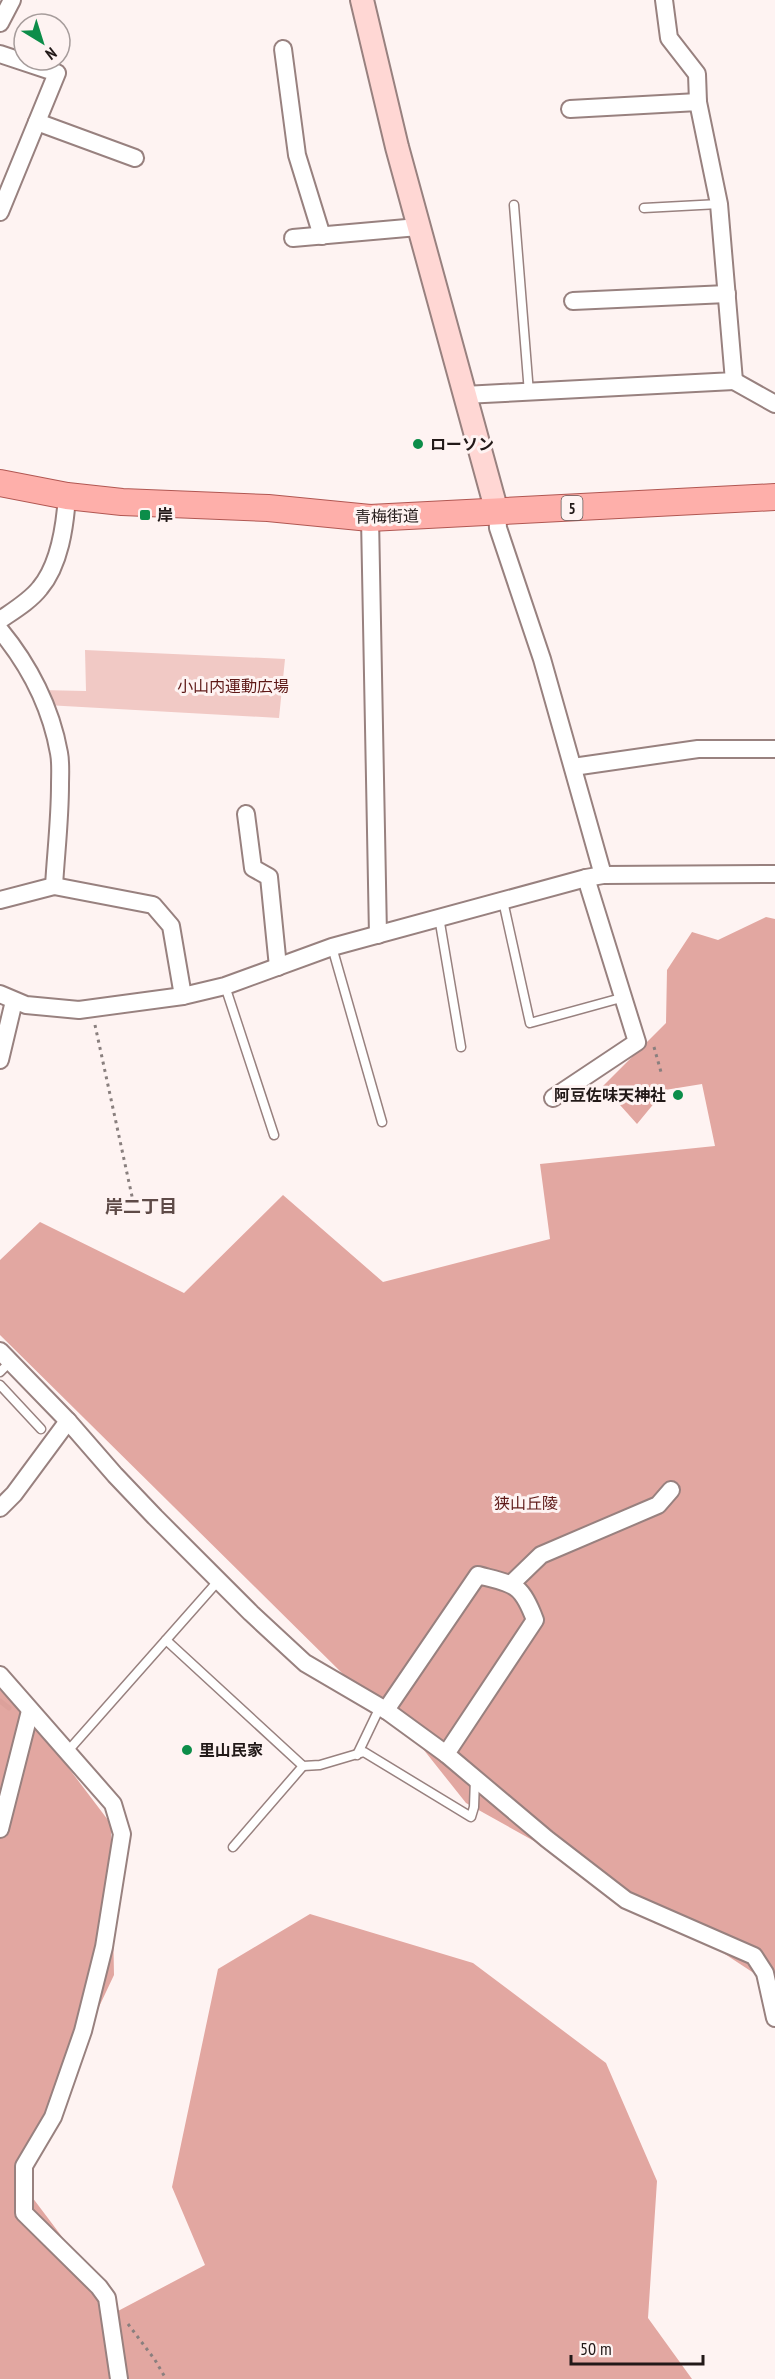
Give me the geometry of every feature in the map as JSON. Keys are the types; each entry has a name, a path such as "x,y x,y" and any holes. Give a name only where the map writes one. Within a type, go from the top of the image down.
{"main road":[{"name":"青梅街道","path":"0,483 122,502 268,508 370,518 775,497"}],"street":[{"path":"0,23 12,0"},
{"path":"362,0 418,227 497,512 498,528 542,659 603,875"},
{"path":"664,0 669,38 696,74 698,102 719,204 734,381"},
{"path":"284,49 297,155 322,236"},
{"path":"0,54 57,73 0,212"},
{"path":"570,109 698,102"},
{"path":"37,122 135,158"},
{"path":"293,238 418,227"},
{"path":"573,301 727,294"},
{"path":"464,395 734,381 775,404"},
{"path":"0,620 40,589 52,568 60,542 67,495"},
{"path":"370,518 378,935"},
{"path":"0,630 15,649 36,684 49,714 59,754 60,829 54,886"},
{"path":"573,767 698,749 775,749"},
{"path":"246,814 253,868 269,877 278,967"},
{"path":"0,1060 7,997 26,1005 79,1010 183,996 225,986 332,947 586,878 603,875 775,874"},
{"path":"553,1098 637,1042 621,998 586,878"},
{"path":"0,900 54,886 153,904 171,926 183,996"},
{"path":"4,1362 68,1420 115,1475 251,1613 305,1663 384,1709 446,1754 547,1839 626,1900 754,1956 765,1973 775,2018"},
{"path":"0,1508 14,1494 68,1420"},
{"path":"511,1584 541,1555 658,1504 671,1490"},
{"path":"384,1709 390,1704 478,1575 511,1584 526,1596 535,1620 446,1754"},
{"path":"0,1675 113,1804 122,1834 104,1947 83,2031 53,2117 24,2166 24,2213 99,2287 107,2298 119,2379"},
{"path":"0,1829 30,1711"}],"lane":[{"path":"644,208 719,204"},
{"path":"514,205 529,393"},
{"path":"503,901 530,1023 621,998"},
{"path":"439,917 461,1047"},
{"path":"332,947 382,1122"},
{"path":"225,986 274,1135"},
{"path":"0,1385 41,1429"},
{"path":"66,1752 219,1580"},
{"path":"166,1640 303,1766 321,1766 364,1752 471,1817 476,1778"},
{"path":"357,1755 384,1709"},
{"path":"233,1846 303,1766"}],"path":[{"path":"92,1008 133,1201"},
{"path":"127,2323 155,2360 166,2379"}],"green space":[{"name":"小山内運動広場","path":"85,650 285,659 279,718 46,705 40,690 86,691"},
{"name":"狭山丘陵","path":"766,917 775,919 775,1987 702,1939 654,1923 602,1879 466,1803 404,1725 345,1676 0,1335 0,1260 40,1222 184,1293 283,1195 383,1282 550,1239 540,1164 715,1146 702,1084 665,1090 637,1124 603,1086 666,1023 667,970 692,932 718,940"},
{"path":"0,1690 36,1725 111,1824 114,1975 24,2166 29,2193 118,2311 205,2265 172,2187 218,1969 310,1914 473,1963 606,2063 657,2181 648,2318 692,2379 0,2379"}],"waterway":[{"path":"0,1701 9,1708"}],"place":[{"name":"ローソン","path":"418,444"},
{"name":"岸","path":"145,515"},
{"name":"阿豆佐味天神社","path":"678,1095"},
{"name":"里山民家","path":"187,1750"}],"district":[{"name":"岸二丁目","path":"141,1206"}]}
